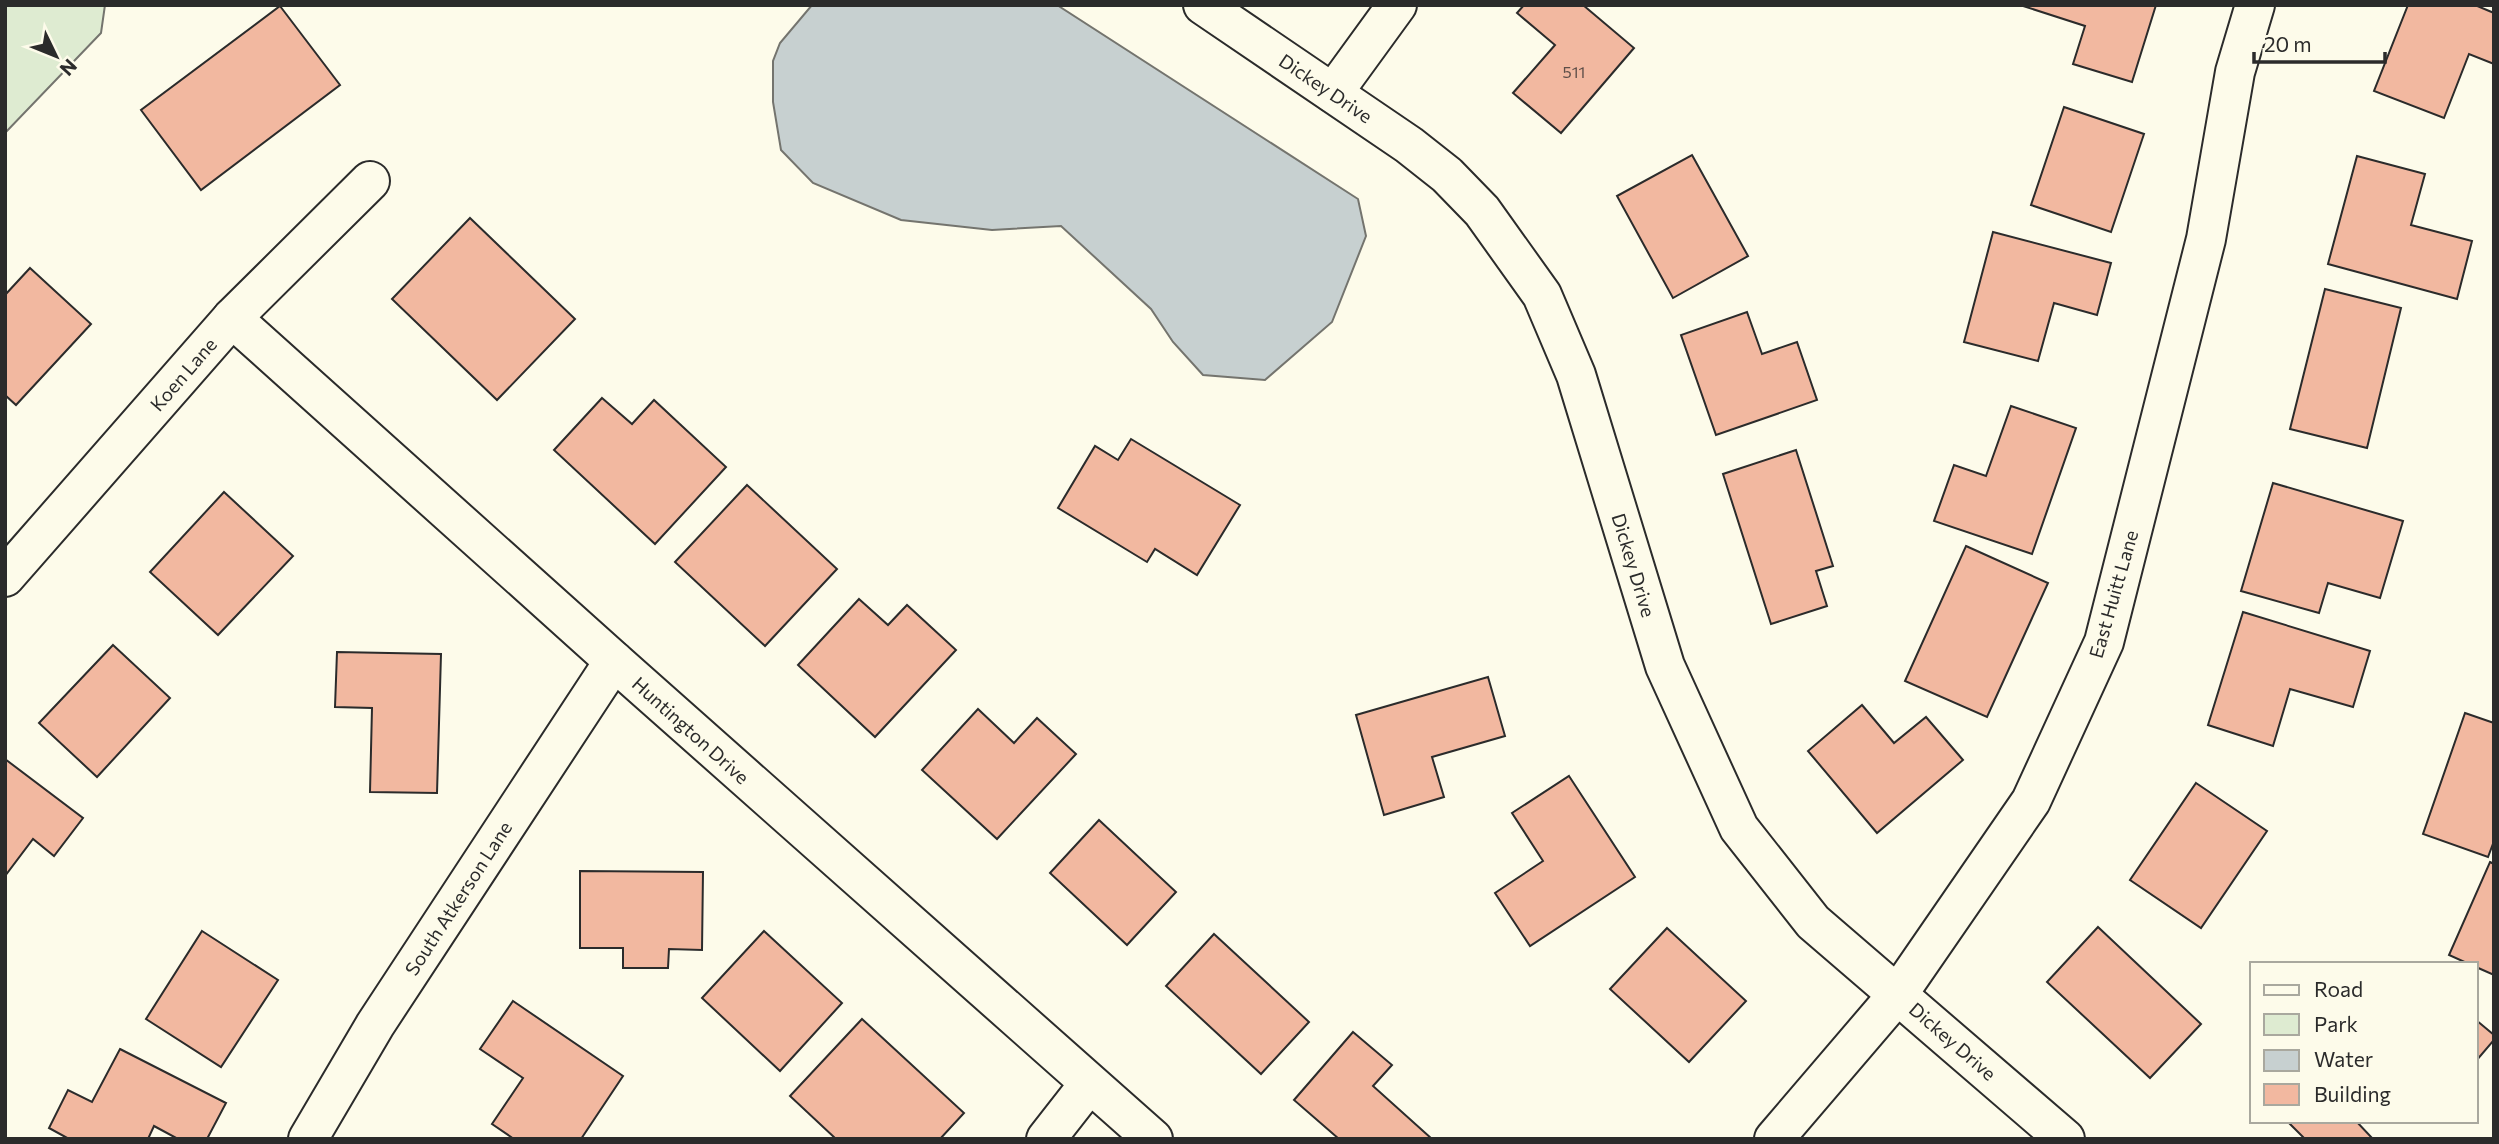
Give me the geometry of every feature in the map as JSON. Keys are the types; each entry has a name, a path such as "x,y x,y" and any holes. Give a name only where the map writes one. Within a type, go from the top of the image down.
{"street":[{"name":"Dickey Drive","path":"1203,5 1409,145 1447,175 1482,211 1542,295 1576,375 1665,666 1739,828 1813,922 2065,1139"},
{"path":"1334,93 1397,5"},
{"name":"East Huitt Lane","path":"1774,1139 1898,993 2031,802 2104,642 2206,239 2235,72 2255,5"},
{"name":"Koen Lane","path":"5,577 232,318 370,181"},
{"name":"Huntington Drive","path":"232,318 1153,1139"},
{"name":"South Atkerson Lane","path":"308,1139 375,1025 614,661"},
{"path":"1046,1139 1089,1083"}],"green space":[{"path":"5,5 105,5 101,33 5,133"}],"water":[{"path":"812,5 1057,5 1358,199 1366,236 1332,322 1265,380 1203,375 1173,342 1151,309 1061,226 992,230 901,220 813,183 781,150 773,102 773,61 780,43"}],"building":[{"path":"1524,5 1583,5 1634,48 1561,133 1513,93 1555,45 1517,13"},
{"path":"2020,5 2156,5 2132,82 2073,64 2085,26"},
{"path":"2408,5 2475,5 2494,13 2494,64 2469,54 2444,118 2374,91"},
{"path":"280,6 340,85 201,190 141,110"},
{"path":"2064,107 2144,134 2111,232 2031,205"},
{"path":"1692,155 1748,256 1673,298 1617,196"},
{"path":"2357,156 2425,174 2411,225 2472,241 2457,299 2328,264"},
{"path":"470,218 575,319 497,400 392,299"},
{"path":"1993,232 2111,263 2097,315 2054,303 2038,361 1964,342"},
{"path":"30,268 91,324 16,405 5,395 5,295"},
{"path":"2325,289 2401,308 2367,448 2290,429"},
{"path":"1747,312 1762,354 1797,342 1817,400 1716,435 1681,335"},
{"path":"602,398 632,424 654,400 726,467 655,544 554,450"},
{"path":"2011,406 2076,428 2032,554 1934,521 1954,465 1986,476"},
{"path":"1131,439 1240,505 1197,575 1155,549 1147,562 1058,508 1095,446 1118,460"},
{"path":"1796,450 1833,566 1816,571 1827,606 1771,624 1723,474"},
{"path":"2273,483 2403,521 2380,598 2328,583 2319,613 2241,591"},
{"path":"747,485 837,569 765,646 675,562"},
{"path":"224,492 293,556 218,635 150,572"},
{"path":"1966,546 2048,583 1987,717 1905,681"},
{"path":"859,599 888,625 907,605 956,650 875,737 798,665"},
{"path":"2243,612 2370,651 2353,707 2290,689 2273,746 2208,725"},
{"path":"113,645 170,698 97,777 39,723"},
{"path":"337,652 441,654 437,793 370,792 372,708 335,707"},
{"path":"1488,677 1505,736 1432,757 1444,797 1384,815 1356,715"},
{"path":"1862,705 1894,743 1926,717 1963,760 1877,833 1808,751"},
{"path":"978,709 1014,743 1037,718 1076,754 997,839 922,770"},
{"path":"2465,713 2494,723 2494,841 2488,857 2423,834"},
{"path":"5,759 83,818 54,856 33,839 5,876"},
{"path":"1569,776 1635,877 1530,946 1495,893 1543,861 1512,813"},
{"path":"2196,783 2267,831 2201,928 2130,880"},
{"path":"1099,820 1176,892 1127,945 1050,873"},
{"path":"2490,862 2494,864 2494,975 2478,968 2478,962 2465,962 2449,955"},
{"path":"580,871 703,872 702,950 669,949 668,968 623,968 623,948 580,948"},
{"path":"2098,927 2201,1024 2150,1078 2047,982"},
{"path":"1667,928 1746,1001 1689,1062 1610,989"},
{"path":"202,931 278,980 221,1067 146,1019"},
{"path":"764,931 842,1003 780,1071 702,998"},
{"path":"1214,934 1309,1022 1261,1074 1166,986"},
{"path":"513,1001 623,1076 581,1139 514,1139 492,1124 523,1078 480,1049"},
{"path":"862,1019 964,1113 940,1139 836,1139 790,1096"},
{"path":"2478,1022 2494,1035 2494,1040 2478,1059"},
{"path":"1353,1032 1392,1065 1373,1086 1432,1139 1339,1139 1294,1100"},
{"path":"120,1049 226,1103 207,1139 178,1139 154,1126 148,1139 69,1139 49,1128 68,1090 92,1102"},
{"path":"2289,1123 2358,1123 2373,1139 2305,1139"}]}
